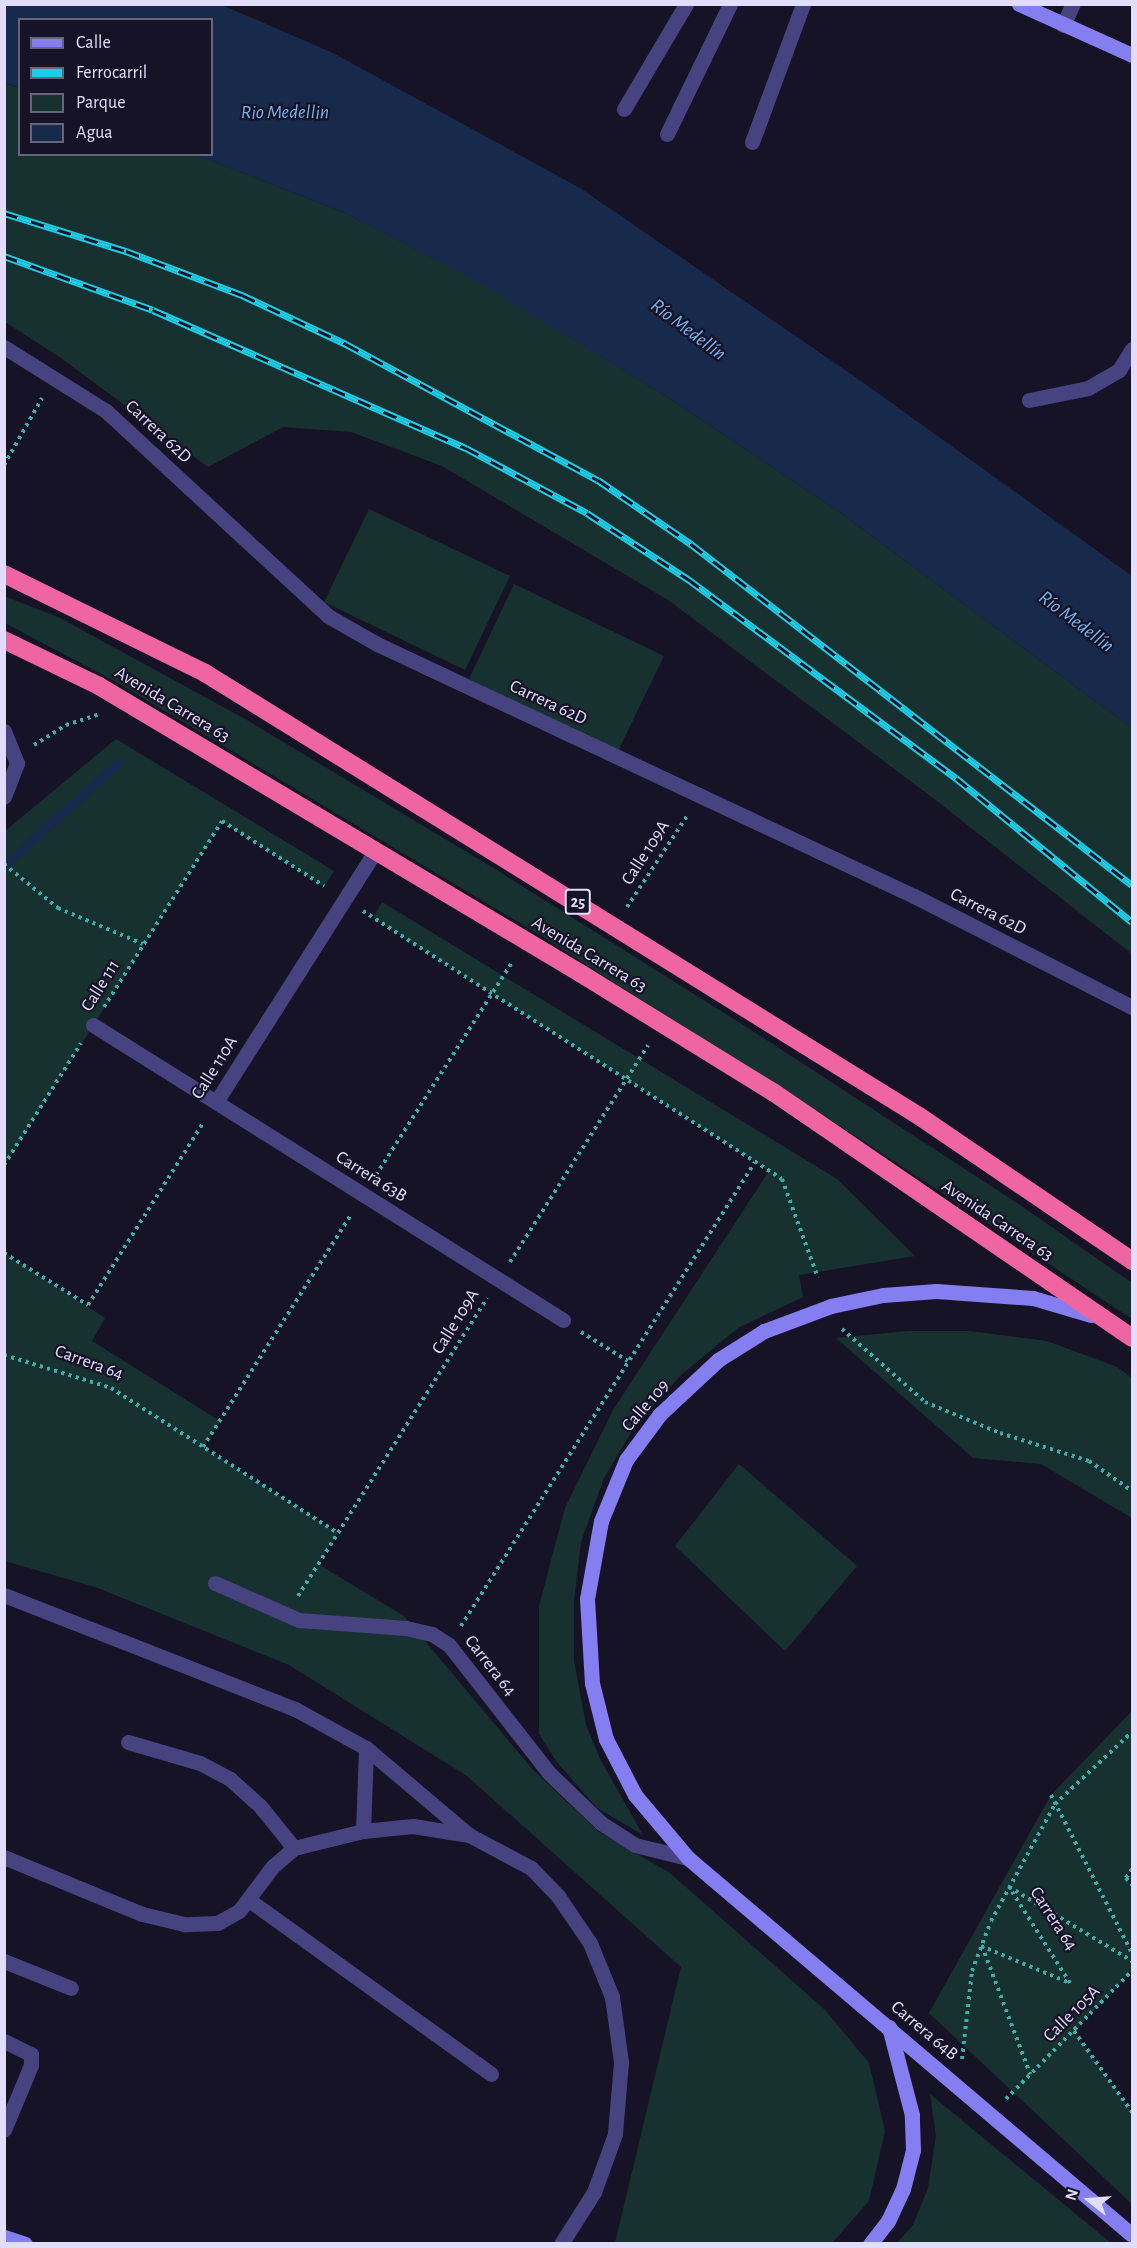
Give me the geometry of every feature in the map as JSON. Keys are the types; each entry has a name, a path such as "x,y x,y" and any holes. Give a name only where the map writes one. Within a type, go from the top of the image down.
{"highway":[{"name":"Avenida Carrera 63","path":"4,574 205,673 919,1116 1132,1261"},
{"name":"Avenida Carrera 63","path":"4,640 99,686 773,1092 1132,1338"}],"main road":[{"path":"1018,4 1132,55"},
{"name":"Calle 109","path":"688,1858 634,1795 606,1740 592,1683 587,1599 601,1521 626,1460 660,1414 718,1360 764,1331 831,1306 883,1295 991,1292 1033,1298 1105,1319"},
{"name":"Carrera 64B","path":"688,1858 1132,2235"},
{"path":"870,2244 888,2221 903,2189 913,2150 912,2115 889,2027"},
{"path":"4,2236 25,2244"}],"street":[{"path":"624,109 686,4"},
{"path":"667,134 730,4"},
{"path":"752,142 803,4"},
{"path":"1063,25 1073,4"},
{"name":"Carrera 62D","path":"4,347 106,411 328,616 377,644 914,896 1132,1007"},
{"path":"1029,400 1088,388 1119,370 1132,350"},
{"path":"4,730 17,762 4,797"},
{"name":"Calle 110A","path":"216,1102 375,851"},
{"name":"Carrera 63B","path":"93,1025 563,1320"},
{"name":"Carrera 64","path":"215,1583 286,1614 333,1625 406,1628 432,1634 449,1645 549,1773 601,1823 635,1845 688,1858"},
{"path":"4,1595 295,1709 366,1748 469,1835 531,1868 558,1896 591,1943 612,1997 621,2062 615,2134 594,2192 561,2244"},
{"path":"128,1743 200,1763 230,1779 260,1806 294,1848"},
{"path":"363,1832 366,1748"},
{"path":"4,1857 163,1920 217,1923 239,1911 273,1866 294,1848 363,1832 413,1826 469,1835"},
{"path":"249,1900 491,2074"},
{"path":"4,1961 70,1988"},
{"path":"4,2041 31,2054 31,2065 11,2097 4,2130"}],"path":[{"path":"4,465 53,377"},
{"path":"17,762 39,741 66,725 103,714"},
{"name":"Calle 109A","path":"615,926 700,796"},
{"name":"Calle 111","path":"4,1165 222,821 345,899"},
{"path":"4,864 58,908 143,944"},
{"path":"345,899 782,1179 818,1278"},
{"name":"Calle 109A","path":"286,1614 648,1044"},
{"name":"Calle 110A","path":"4,1253 88,1305 216,1102"},
{"name":"Calle 109","path":"449,1645 755,1162"},
{"path":"563,1320 628,1361"},
{"path":"841,1328 925,1402 1000,1433 1089,1461 1132,1491"},
{"name":"Carrera 64","path":"4,1355 111,1388 338,1533"},
{"path":"963,2090 962,2057 972,1971 981,1946 1009,1887 1056,1804 1132,1732"},
{"path":"1051,1795 1132,1953"},
{"path":"1132,1869 1126,1878 1132,1885"},
{"name":"Carrera 64","path":"981,1946 1070,1983 1009,1887"},
{"name":"Carrera 64","path":"1009,1887 1132,1961"},
{"path":"981,1946 1030,2075"},
{"name":"Calle 105A","path":"991,2114 1132,1971"},
{"path":"1074,2031 1132,2112"}],"green space":[{"path":"4,83 18,88 18,156 200,156 345,213 483,284 667,397 842,514 1132,728 1132,954 933,798 668,600 442,466 351,432 283,427 208,467 61,358 5,322"},
{"path":"369,509 510,576 465,670 324,602"},
{"path":"514,584 664,656 618,751 469,679"},
{"path":"4,596 60,618 245,719 495,869 748,1028 1017,1203 1132,1283 1132,1319 868,1144 543,937 118,683 5,623"},
{"path":"116,739 334,871 324,887 222,822 5,1165 5,831"},
{"path":"382,902 837,1179 915,1256 799,1275 803,1297 738,1328 682,1374 635,1426 604,1478 581,1542 574,1601 574,1661 586,1725 601,1761 643,1835 597,1808 556,1761 539,1734 539,1606 565,1508 613,1410 769,1171 373,918"},
{"path":"4,1253 105,1318 92,1341 220,1421 203,1447 338,1533 318,1564 404,1616 534,1771 599,1832 670,1873 825,2010 869,2063 885,2131 869,2201 832,2243 615,2243 681,1967 467,1776 289,1665 95,1587 5,1561"},
{"path":"908,1331 970,1331 1047,1341 1117,1367 1132,1378 1132,1518 1041,1464 973,1458 836,1338"},
{"path":"739,1464 857,1566 785,1651 675,1546"},
{"path":"1132,1711 1132,1869 1126,1878 1132,1885 1132,1971 1074,2031 1132,2112 1132,2204 929,2013 1051,1795"},
{"path":"930,2094 1111,2243 897,2243 913,2225 928,2188 936,2136"}],"water":[{"name":"Rio Medellin","path":"4,5 222,5 333,53 580,188 861,381 1132,576 1132,728 842,514 667,397 482,284 345,213 200,156 213,156 213,18 18,18 18,88 5,83"}],"waterway":[{"path":"4,866 119,762"}],"railway":[{"path":"4,213 126,251 242,295 346,344 598,480 691,544 1132,885"},
{"path":"4,256 153,310 466,448 587,513 688,579 956,778 1132,922"}],"water label":[{"name":"Río Medellín","path":"688,330"},
{"name":"Río Medellín","path":"1076,622"}]}
